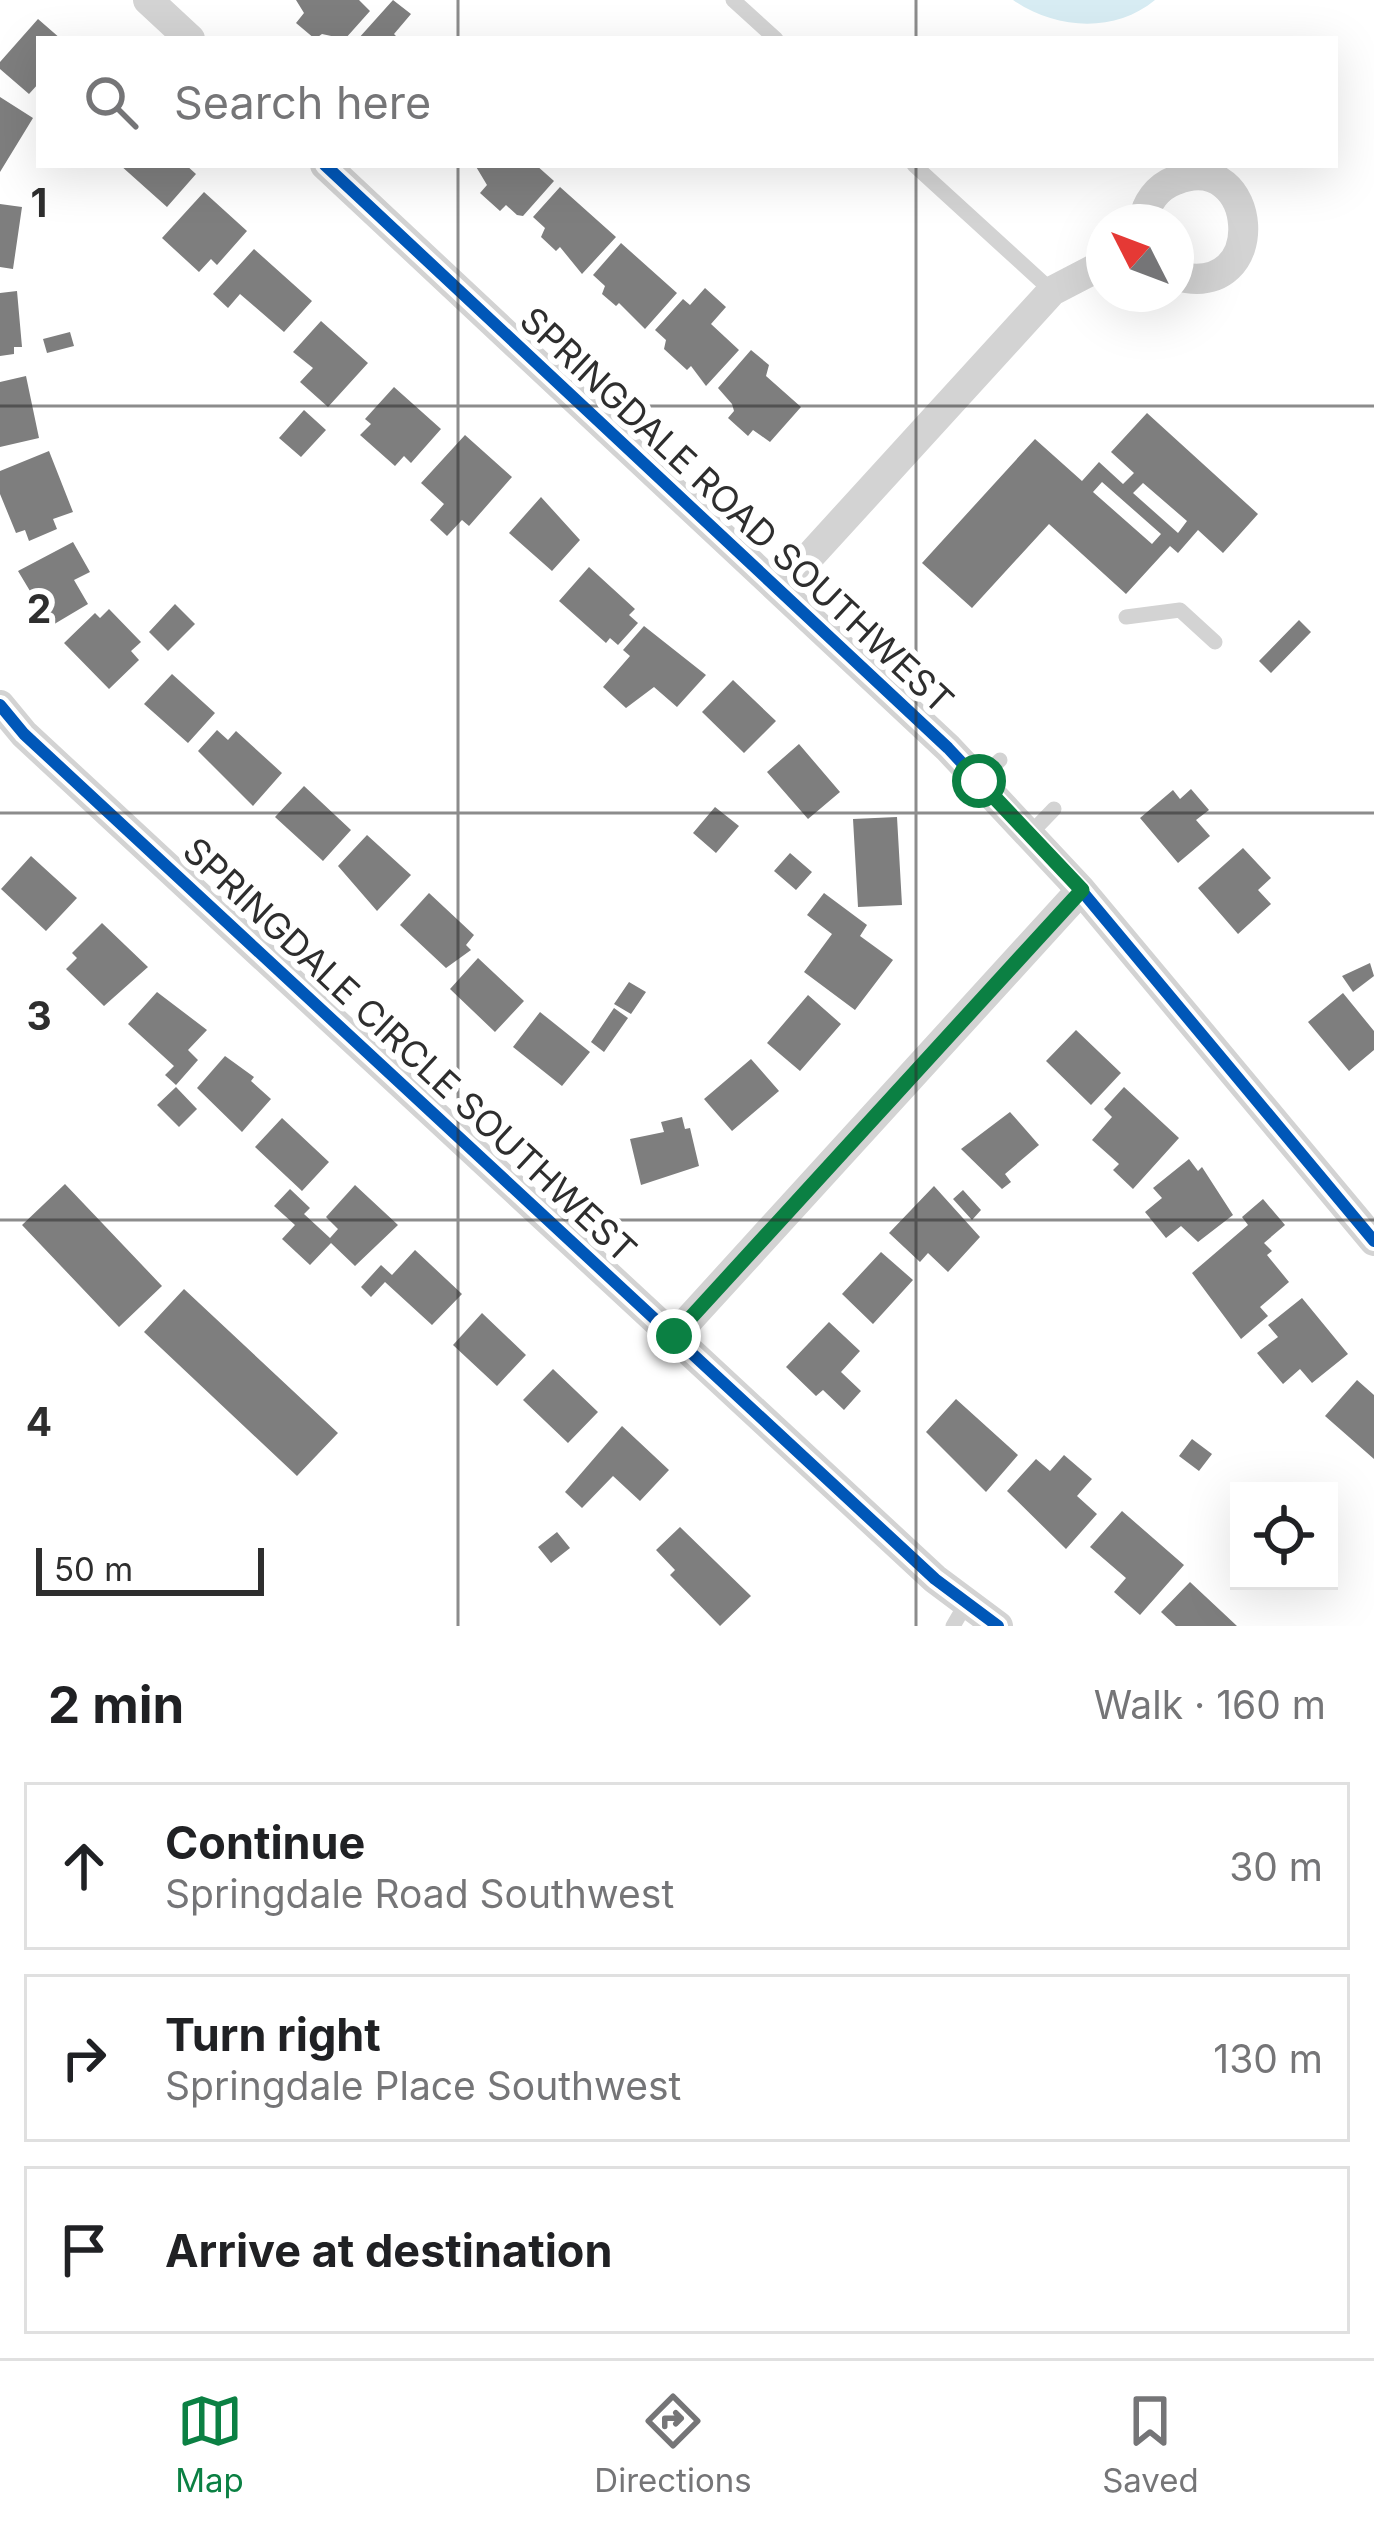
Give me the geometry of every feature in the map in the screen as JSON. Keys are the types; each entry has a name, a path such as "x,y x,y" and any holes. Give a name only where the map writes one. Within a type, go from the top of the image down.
{"street":[{"path":"148,0 187,36"},
{"name":"SPRINGDALE ROAD SOUTHWEST","path":"328,168 780,589 990,770 1030,835 1082,890 1374,1241"},
{"path":"1152,204 1160,189 1186,177 1215,181 1237,199 1245,227 1238,255 1216,274 1194,275"},
{"path":"780,589 1052,291 1086,273"},
{"name":"SPRINGDALE CIRCLE SOUTHWEST","path":"0,705 674,1336 960,1614 998,1626"},
{"path":"674,1336 1082,890"}],"lane":[{"path":"733,0 773,36"},
{"path":"917,168 1052,291"},
{"path":"1126,617 1180,610 1215,642"},
{"path":"1030,835 1054,809"}],"shaded area":[{"path":"1013,0 1155,0 1121,18 1084,24 1047,17"}],"building":[{"path":"296,0 359,0 370,11 348,36 311,36 296,23 304,13"},
{"path":"393,0 411,14 396,36 361,36"},
{"path":"38,19 58,36 36,36 36,86 29,94 0,69 0,62"},
{"path":"0,97 33,118 0,172"},
{"path":"123,168 189,168 196,174 167,207"},
{"path":"477,168 539,168 554,181 523,216 506,205 500,211 480,193 487,185"},
{"path":"560,187 616,237 582,274 560,247 556,251 541,237 545,228 533,217"},
{"path":"204,192 247,231 217,265 211,259 199,272 162,238"},
{"path":"0,204 22,207 13,269 0,267"},
{"path":"621,243 677,293 645,329 619,303 616,306 602,294 605,286 593,275"},
{"path":"254,249 312,301 284,332 240,294 228,308 213,294"},
{"path":"705,288 726,307 711,324 739,350 706,386 691,366 687,370 664,349 666,340 655,330 683,299 690,305"},
{"path":"17,291 22,347 0,356 0,293"},
{"path":"321,321 368,363 328,407 300,382 313,368 293,352"},
{"path":"70,332 74,346 47,353 43,339"},
{"path":"751,350 769,365 766,376 801,407 770,442 753,430 748,436 728,418 734,411 732,404 718,388"},
{"path":"26,376 39,438 0,447 0,382"},
{"path":"394,387 441,429 411,463 404,456 395,466 360,435 371,424 365,419"},
{"path":"304,410 326,430 301,457 279,438"},
{"path":"1147,413 1258,514 1223,553 1198,530 1178,553 1170,546 1126,594 1049,524 972,608 922,563 1035,439 1082,481 1099,462 1123,484 1134,473 1111,452","holes":["1102,482 1161,534 1152,544 1093,492","1143,483 1187,521 1178,533 1133,493"]},
{"path":"465,435 512,477 469,526 462,520 447,536 430,520 444,504 421,483"},
{"path":"49,451 73,512 53,519 57,529 29,541 25,530 16,533 0,494 0,471"},
{"path":"541,497 580,540 552,571 509,533"},
{"path":"73,542 90,572 74,580 88,604 51,626 18,571"},
{"path":"589,567 635,609 629,615 638,623 618,645 610,638 606,643 559,601"},
{"path":"175,604 195,624 168,651 149,632"},
{"path":"109,609 141,642 131,651 139,660 109,689 64,643 95,613 100,618"},
{"path":"1299,620 1311,632 1271,673 1259,661"},
{"path":"644,626 706,675 677,707 654,687 626,708 603,687 630,656 623,650"},
{"path":"172,674 215,713 188,743 144,704"},
{"path":"733,680 776,721 744,753 702,712"},
{"path":"217,730 228,740 236,731 282,773 253,806 198,751"},
{"path":"799,744 840,792 808,819 767,772"},
{"path":"304,786 351,830 323,861 275,817"},
{"path":"1191,789 1209,810 1196,820 1210,836 1178,863 1140,818 1173,790 1180,799"},
{"path":"715,807 739,826 716,853 693,833"},
{"path":"897,817 902,905 858,907 853,819"},
{"path":"367,835 411,875 377,911 338,866"},
{"path":"1243,848 1271,878 1258,890 1271,904 1238,934 1198,888"},
{"path":"790,853 812,872 796,890 774,871"},
{"path":"31,856 77,898 46,931 1,889"},
{"path":"429,893 474,935 466,945 471,950 446,968 400,925"},
{"path":"824,893 867,925 860,936 893,960 855,1010 804,972 832,934 807,915"},
{"path":"102,923 148,967 104,1006 66,969 77,958 72,953"},
{"path":"478,958 524,1001 495,1032 450,989"},
{"path":"1370,963 1374,976 1353,992 1342,976"},
{"path":"629,982 646,992 631,1014 614,1004"},
{"path":"157,992 207,1030 188,1050 198,1060 176,1085 165,1075 174,1066 128,1024"},
{"path":"1343,993 1374,1031 1374,1050 1349,1071 1308,1022"},
{"path":"808,995 841,1024 800,1071 767,1043"},
{"path":"614,1008 628,1018 604,1052 591,1042"},
{"path":"540,1012 590,1052 562,1086 513,1047"},
{"path":"1076,1030 1121,1073 1091,1105 1046,1061"},
{"path":"225,1056 254,1077 251,1081 271,1099 242,1132 197,1088"},
{"path":"751,1059 779,1091 732,1131 704,1099"},
{"path":"176,1087 197,1109 179,1127 157,1105"},
{"path":"1124,1087 1179,1138 1133,1189 1113,1170 1119,1164 1092,1140 1112,1117 1104,1109"},
{"path":"1010,1112 1039,1145 1005,1174 1011,1182 1002,1189 961,1149"},
{"path":"682,1117 685,1129 690,1128 699,1166 641,1185 630,1139 664,1132 661,1122"},
{"path":"282,1118 329,1162 302,1191 255,1147"},
{"path":"1189,1159 1198,1171 1202,1167 1233,1215 1198,1242 1181,1226 1166,1238 1145,1212 1162,1198 1153,1188"},
{"path":"65,1184 162,1286 119,1327 22,1225"},
{"path":"355,1185 398,1225 355,1266 331,1243 310,1265 282,1239 295,1225 274,1206 290,1189 310,1208 304,1214 330,1238 338,1229 326,1217"},
{"path":"934,1186 980,1237 948,1272 928,1253 920,1262 889,1233"},
{"path":"963,1190 981,1210 972,1220 953,1199"},
{"path":"1263,1199 1285,1225 1264,1243 1272,1251 1267,1255 1289,1282 1260,1307 1268,1316 1241,1339 1192,1273 1248,1225 1242,1217"},
{"path":"415,1250 462,1294 432,1325 385,1282 371,1297 361,1287 381,1265 392,1275"},
{"path":"881,1252 913,1280 873,1324 842,1294"},
{"path":"184,1289 338,1433 297,1476 144,1332"},
{"path":"1302,1298 1348,1354 1312,1383 1300,1369 1283,1384 1257,1353 1278,1337 1268,1325"},
{"path":"482,1313 526,1355 497,1386 453,1345"},
{"path":"829,1322 860,1351 841,1372 861,1391 844,1410 823,1390 816,1396 786,1367"},
{"path":"553,1369 598,1412 568,1443 523,1400"},
{"path":"1357,1380 1374,1395 1374,1459 1325,1416"},
{"path":"956,1399 1018,1455 986,1492 926,1432"},
{"path":"622,1426 669,1470 640,1501 613,1476 582,1508 565,1492"},
{"path":"1192,1439 1212,1454 1199,1471 1179,1456"},
{"path":"1064,1455 1092,1479 1077,1496 1097,1514 1066,1549 1007,1491 1036,1459 1050,1471"},
{"path":"1122,1511 1184,1565 1140,1615 1114,1592 1126,1578 1090,1547"},
{"path":"680,1527 751,1596 720,1626 670,1575 675,1570 656,1550"},
{"path":"557,1532 570,1548 551,1563 538,1547"},
{"path":"1190,1582 1237,1626 1176,1626 1161,1612"}],"cycle path":[{"path":"328,168 948,748 1081,890 1374,1241"},
{"path":"0,705 24,734 935,1579 998,1626"}],"route":[{"path":"674,1336 1082,890 979,781"}]}
